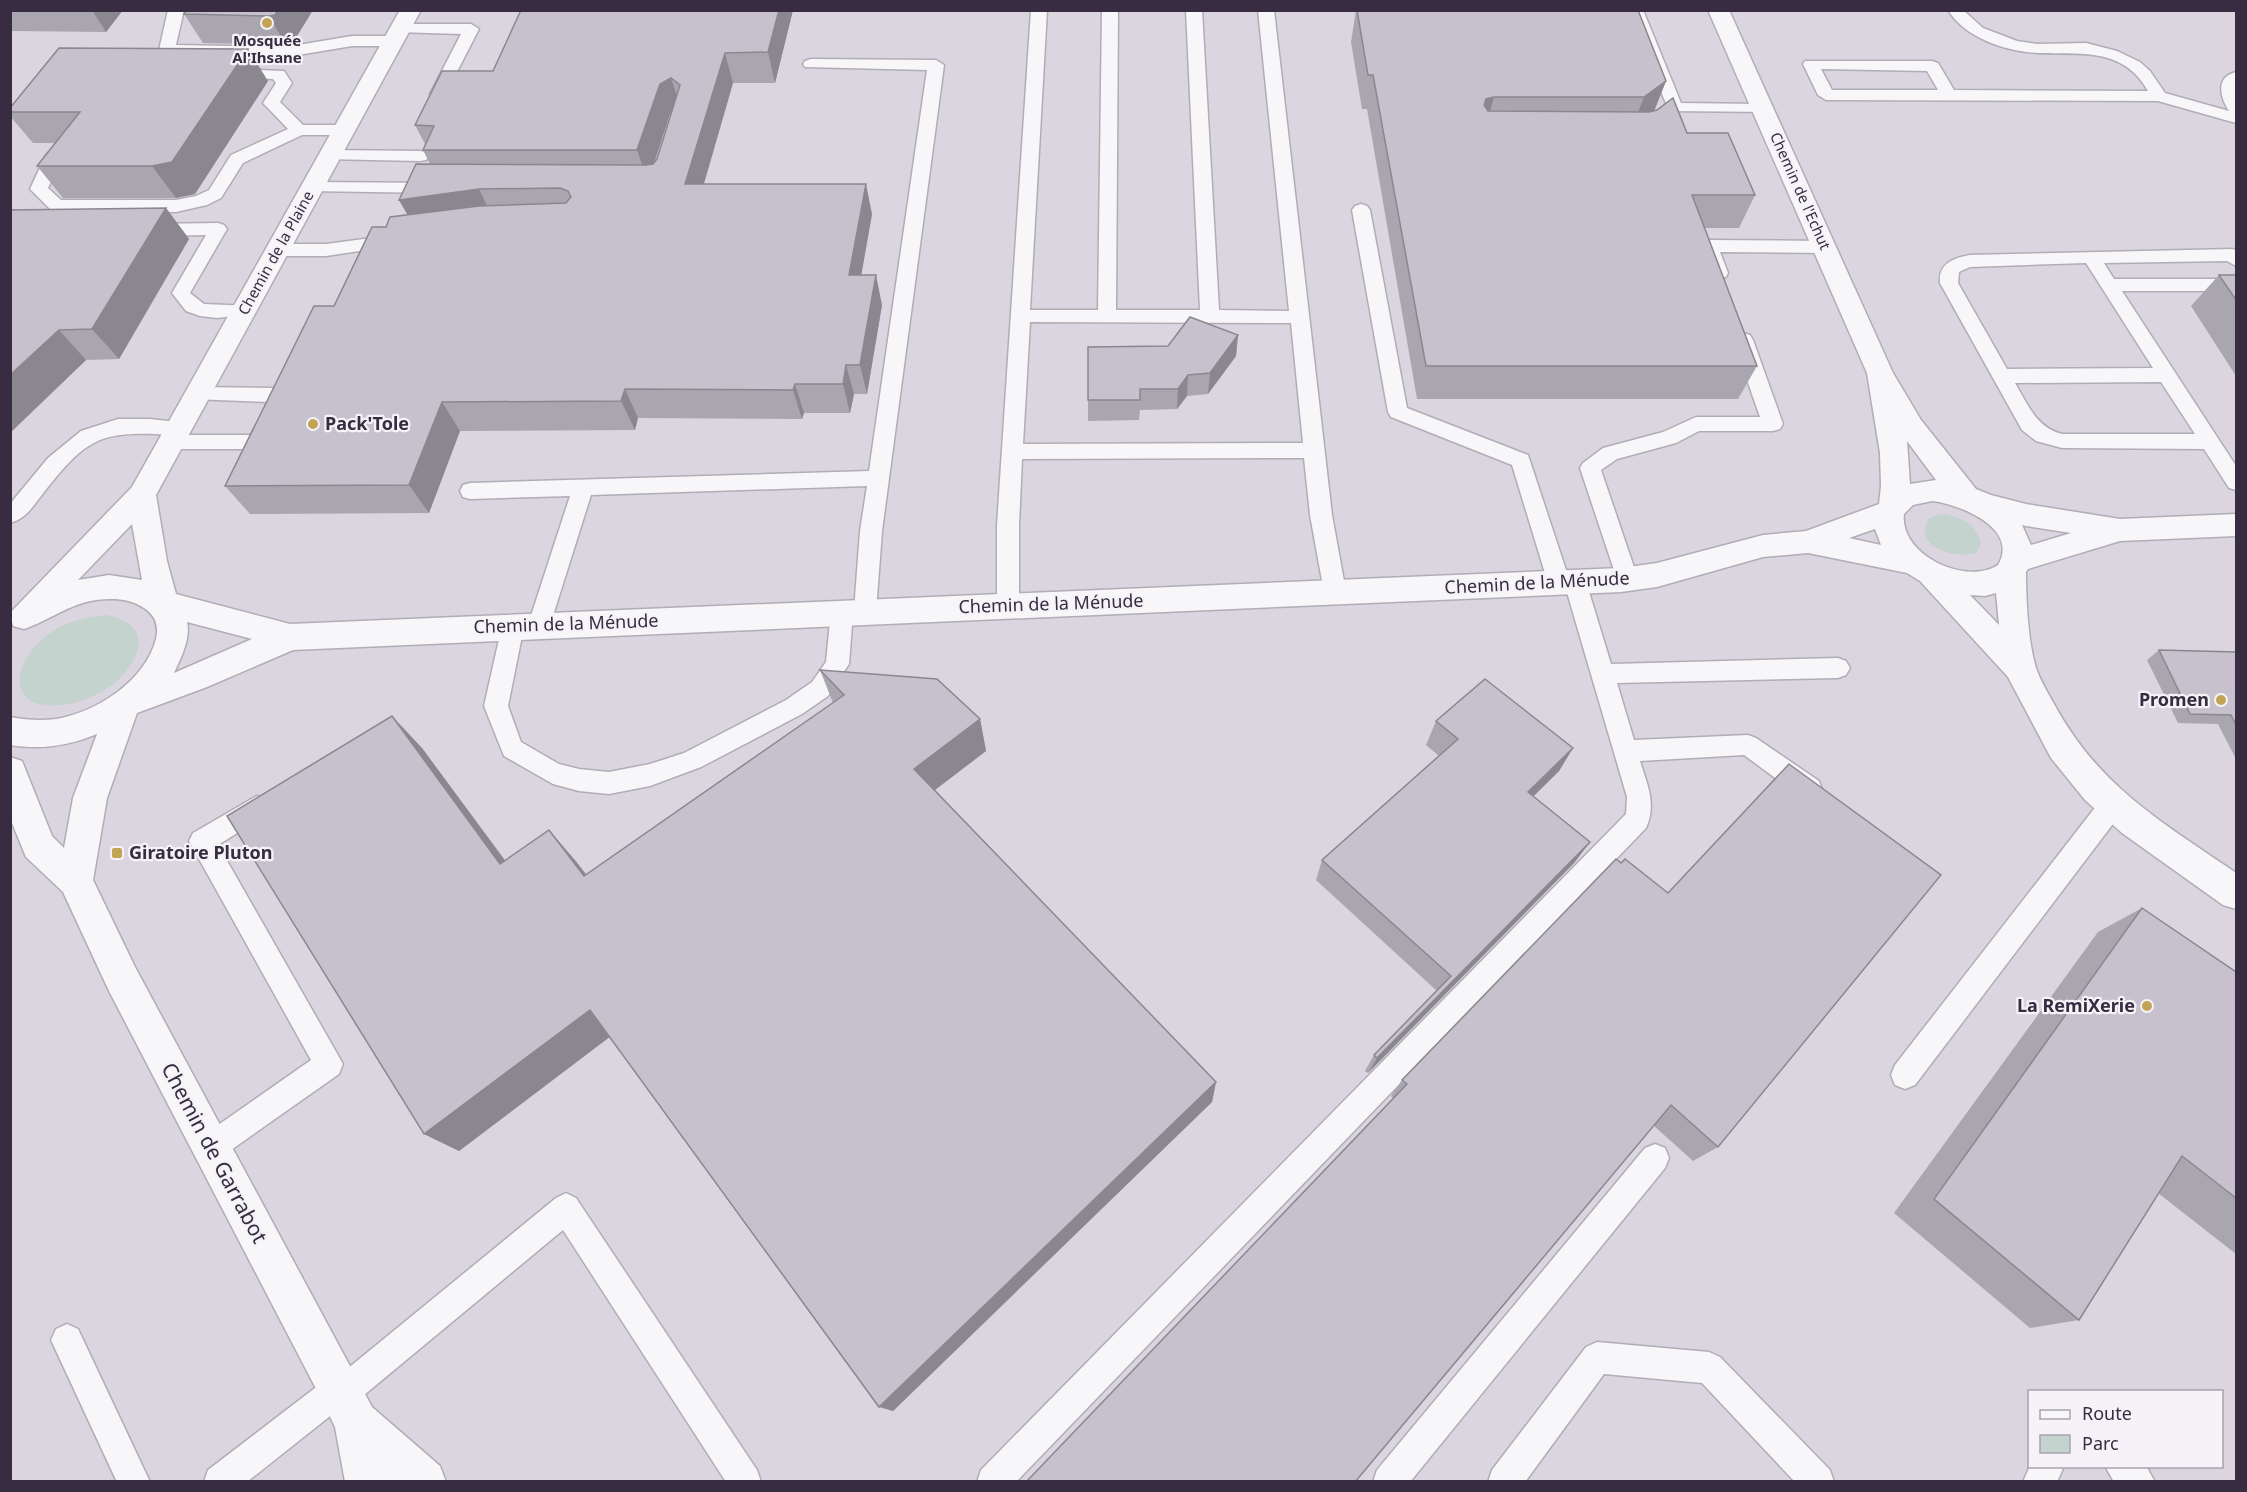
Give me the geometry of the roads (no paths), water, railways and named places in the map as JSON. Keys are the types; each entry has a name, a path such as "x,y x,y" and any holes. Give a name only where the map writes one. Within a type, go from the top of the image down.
{"street":[{"name":"Chemin de l'Echut","path":"1718,10 1826,247 1880,373 1893,427 1897,471 1893,507"},
{"name":"Chemin de la Plaine","path":"14,621 142,495 402,27"},
{"name":"Chemin de l'Echut","path":"1880,373 1911,427 1974,500"},
{"path":"2236,525 2120,530 2026,515 1948,492 1917,491 1893,507 1887,523 1897,547 1922,568 2020,668 2064,750 2081,773 2134,821 2236,893"},
{"path":"10,731 21,735 55,734 91,723 124,704 151,681 167,655 173,626 163,603 152,561 142,495"},
{"path":"1974,500 1996,514 2008,526 2018,551 2014,566 2011,601 2020,668"},
{"name":"Chemin de la Ménude","path":"14,621 65,596 106,586 139,590 163,603 290,637 1567,583 1627,579 1666,572 1763,546 1808,542 1893,507"},
{"path":"1922,568 1957,583 1975,585 2002,579 2014,566 2120,530"},
{"name":"Chemin de la Ménude","path":"1808,542 1922,568"},
{"name":"Chemin de la Ménude","path":"124,704 196,678 290,637"},
{"path":"75,881 90,798 124,704"},
{"name":"Chemin de Garrabot","path":"10,771 38,846 75,881 122,979 345,1402 368,1482"},
{"name":"Chemin de Garrabot","path":"345,1402 424,1482"}],"lane":[{"path":"176,10 167,50 286,52 352,41 402,27 471,29"},
{"path":"438,94 480,10"},
{"path":"1008,605 1008,525 1039,10"},
{"path":"1107,316 1110,10"},
{"path":"1194,10 1210,316"},
{"path":"1266,10 1321,515 1335,592"},
{"path":"1635,10 1674,108"},
{"path":"1954,10 1961,21 1991,37 2027,48 2076,47 2121,57 2149,77 2159,96"},
{"path":"583,488 496,706 512,749 553,773 579,780 609,783 650,775 692,760 784,713 820,689 837,664 854,612 879,478 936,65 811,64"},
{"path":"1949,96 1932,66 1812,64 1826,95 1949,96 2159,96 2236,118"},
{"path":"220,74 278,74 284,83 271,103 299,130"},
{"path":"2236,77 2231,81 2228,90 2230,100 2236,109"},
{"path":"1659,120 1674,108 1763,109"},
{"path":"54,157 39,189 56,205 176,206 201,201 215,194 237,159 299,130 345,130"},
{"path":"330,155 420,156"},
{"path":"313,187 450,188"},
{"path":"993,1482 1637,820 1640,809 1639,797 1602,674 1521,460 1398,412 1360,210"},
{"path":"134,230 218,229 181,293 186,304 197,310 245,310"},
{"path":"278,250 326,250 415,238"},
{"path":"1725,290 1709,246 1826,247"},
{"path":"2211,442 2062,441 2035,432 2028,425 1949,283 1948,275 1951,268 1958,263 1970,261 2232,255 2236,261"},
{"path":"2091,257 2236,482"},
{"path":"2109,285 2236,285"},
{"path":"1020,316 1300,317"},
{"path":"1627,579 1590,468 1610,453 1670,438 1696,424 1773,424 1737,324"},
{"path":"10,514 19,509 75,444 102,429 131,427 254,451 292,375"},
{"path":"2002,376 2167,375"},
{"path":"198,394 282,394"},
{"path":"1012,452 1314,450"},
{"path":"470,491 879,478"},
{"path":"1602,674 1838,668"},
{"path":"1625,751 1748,745 1824,798"},
{"path":"211,1147 329,1064 202,841 280,793"},
{"path":"1905,1075 2113,804"},
{"path":"1389,1482 1655,1158"},
{"path":"220,1482 345,1402 566,1208 745,1482"},
{"path":"67,1340 134,1482"},
{"path":"1504,1482 1597,1358 1709,1368 1818,1482"},
{"path":"2039,1482 2047,1468"},
{"path":"2122,1468 2139,1482"}],"place":[{"name":"Mosquée Al'Ihsane","path":"267,23"},
{"name":"Pack'Tole","path":"313,424"},
{"name":"Promen","path":"2221,700"},
{"name":"Giratoire Pluton","path":"117,853"},
{"name":"La RemiXerie","path":"2147,1006"}]}
